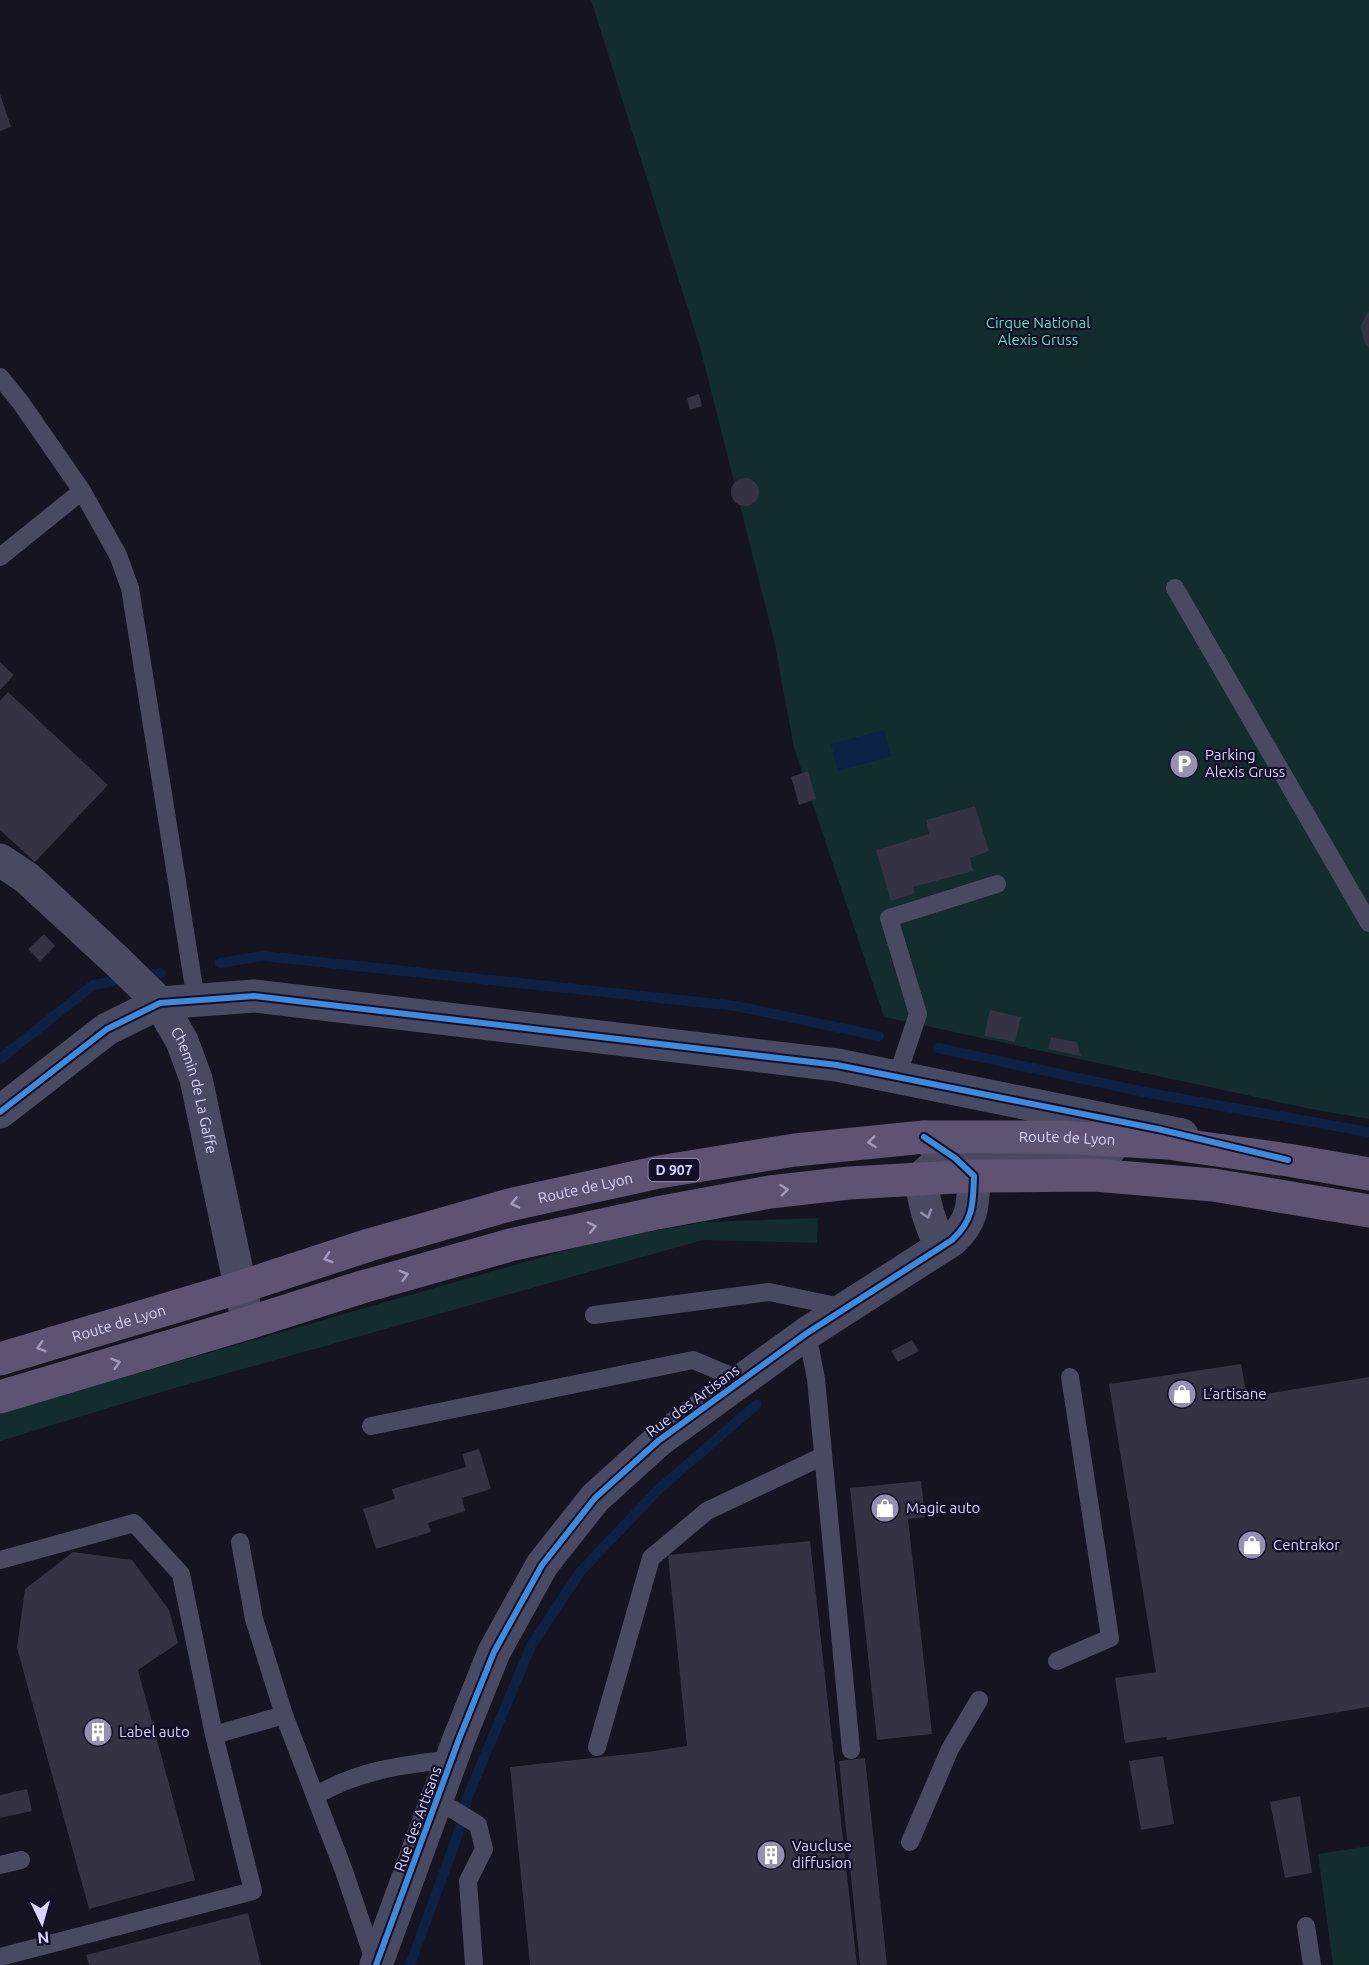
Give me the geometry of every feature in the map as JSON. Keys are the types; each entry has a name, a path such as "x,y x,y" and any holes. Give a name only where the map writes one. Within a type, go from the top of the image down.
{"main road":[{"name":"Route de Lyon","path":"0,1359 241,1287 369,1245 520,1202 659,1173 795,1150 924,1137 1057,1137 1167,1143 1369,1174"},
{"path":"0,1397 362,1287 510,1245 770,1192 921,1178 965,1167 1213,1185 1369,1211"}],"street":[{"name":"Chemin de La Gaffe","path":"0,860 27,878 160,1003 182,1041 196,1079 248,1323"},
{"path":"0,1112 107,1029 160,1003 254,996 825,1064 1158,1129 1288,1160"},
{"path":"924,1137 965,1167 1167,1143"},
{"name":"Rue des Artisans","path":"376,1965 494,1652 542,1565 595,1498 658,1441 807,1333 941,1247 962,1230 972,1213 965,1167"},
{"path":"921,1178 929,1222 941,1247"}],"lane":[{"path":"0,377 21,403 82,492 118,555 130,588 196,1000"},
{"path":"0,557 82,492"},
{"path":"1175,588 1369,923"},
{"path":"897,1077 918,1014 889,918 997,884"},
{"path":"594,1315 769,1292 846,1308"},
{"path":"807,1333 816,1379 851,1750"},
{"path":"371,1426 693,1360 741,1380"},
{"path":"1057,1661 1110,1638 1070,1377"},
{"path":"597,1747 651,1558 707,1510 823,1456"},
{"path":"0,1560 134,1523 181,1574 214,1735 253,1891 0,1957"},
{"path":"240,1542 254,1619 284,1715 344,1870 376,1965"},
{"path":"910,1842 950,1749 979,1700"},
{"path":"214,1735 284,1715"},
{"path":"315,1796 357,1775 407,1764 452,1759"},
{"path":"436,1803 454,1810 478,1825 484,1849 468,1881 474,1965"},
{"path":"0,1865 21,1860"},
{"path":"1306,1926 1312,1965"}],"green space":[{"name":"Cirque National Alexis Gruss","path":"591,0 1369,0 1369,1119 1311,1109 884,1017 794,748 774,640 701,351"},
{"path":"818,1218 817,1243 703,1240 168,1390 0,1441 0,1413 598,1241 704,1222"},
{"path":"1369,1846 1369,1965 1333,1965 1318,1854"}],"water":[{"path":"884,730 891,756 838,771 831,744"}],"building":[{"path":"0,94 11,127 0,131"},
{"path":"1369,311 1369,348 1365,344 1360,326"},
{"path":"699,394 702,406 690,410 687,398"},
{"path":"745,478 755,482 759,492 755,502 745,506 735,502 731,492 735,482"},
{"path":"0,662 14,675 0,690"},
{"path":"8,692 108,785 35,862 0,830 0,701"},
{"path":"808,771 816,799 799,805 791,777"},
{"path":"975,806 989,851 970,858 973,871 913,887 915,893 891,901 876,850 929,834 926,820"},
{"path":"44,934 55,946 40,961 28,949"},
{"path":"990,1010 1021,1017 1015,1042 984,1036"},
{"path":"1051,1037 1077,1042 1081,1056 1048,1049"},
{"path":"912,1340 919,1351 898,1362 891,1351"},
{"name":"Centrakor","path":"1241,1364 1247,1397 1369,1377 1369,1707 1167,1740 1166,1737 1125,1743 1115,1678 1156,1672 1109,1384"},
{"path":"479,1449 491,1489 462,1498 465,1511 428,1523 431,1532 376,1549 363,1509 395,1499 392,1489 466,1467 462,1454"},
{"path":"921,1481 925,1517 908,1519 932,1734 877,1740 850,1488"},
{"name":"Vaucluse diffusion","path":"810,1541 857,1965 530,1965 510,1767 687,1746 668,1555"},
{"name":"Label auto","path":"73,1552 132,1560 169,1610 178,1643 138,1670 195,1880 89,1909 17,1648 25,1589"},
{"path":"1163,1756 1174,1824 1141,1830 1129,1761"},
{"path":"865,1758 887,1965 860,1965 839,1761"},
{"path":"27,1789 32,1811 0,1818 0,1795"},
{"path":"1300,1796 1312,1873 1285,1878 1270,1802"},
{"path":"248,1913 261,1965 89,1965 86,1955"}],"waterway":[{"path":"220,963 263,956 736,1006 879,1036"},
{"path":"155,974 161,973"},
{"path":"0,1059 93,985 113,981"},
{"path":"938,1048 1149,1093 1369,1132"},
{"path":"410,1965 457,1837 468,1796 531,1646 580,1572 659,1489 757,1404"}],"cycle path":[{"path":"0,1112 107,1029 160,1003 254,996 837,1065 1158,1129 1288,1160"},
{"path":"376,1965 459,1739 494,1652 542,1565 595,1498 658,1441 807,1333 952,1240 965,1225 971,1211 974,1176 955,1158 924,1137"}],"place":[{"name":"Parking Alexis Gruss","path":"1184,764"},
{"name":"L’artisane","path":"1182,1394"},
{"name":"Magic auto","path":"885,1508"},
{"name":"Centrakor","path":"1252,1545"},
{"name":"Label auto","path":"98,1732"},
{"name":"Vaucluse diffusion","path":"771,1855"}]}
